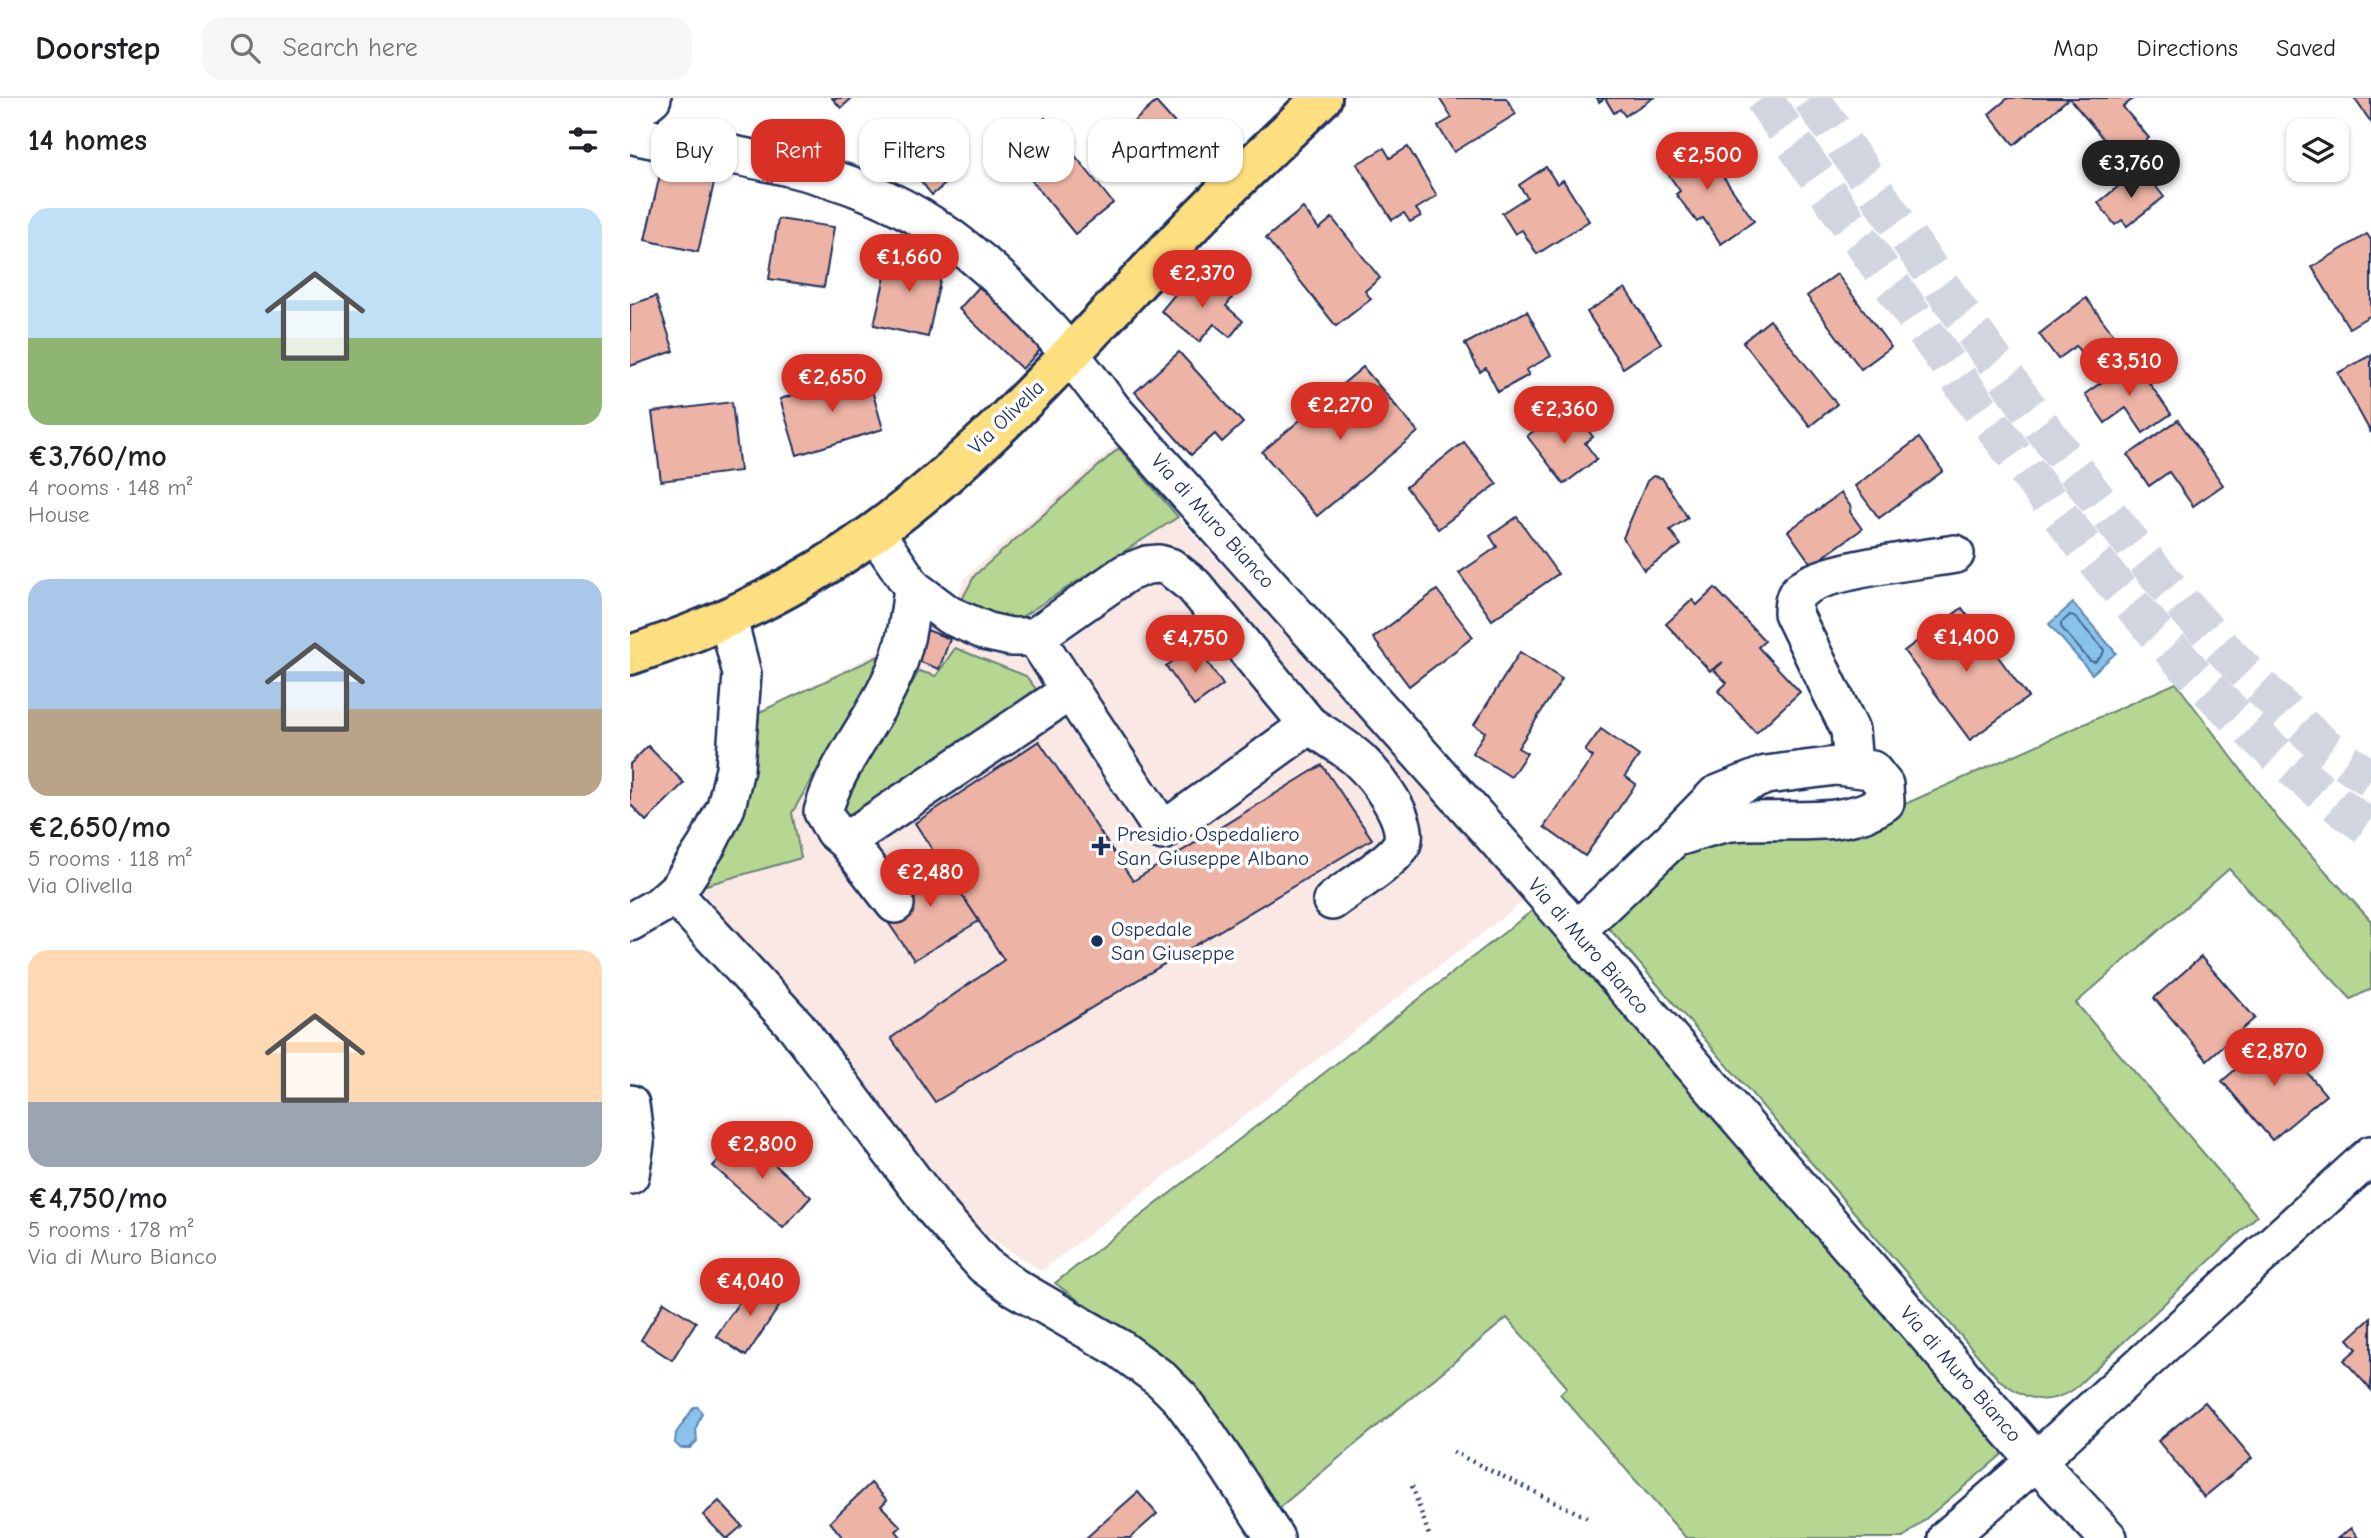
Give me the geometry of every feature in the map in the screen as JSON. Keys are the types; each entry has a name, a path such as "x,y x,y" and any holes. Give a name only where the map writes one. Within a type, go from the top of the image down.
{"main road":[{"name":"Via Olivella","path":"630,655 728,619 799,582 875,532 918,498 1071,354 1184,234 1322,98"}],"street":[{"path":"630,116 652,98"},
{"name":"Via di Muro Bianco","path":"630,134 792,168 867,191 901,206 950,236 987,268 1071,354 1112,409 1576,931 2036,1461 2108,1538"},
{"path":"875,532 914,588 949,615 977,629 1000,635 1035,637 1126,573 1147,565 1170,567 1194,586 1309,725 1359,761 1398,814 1404,830 1402,843 1392,855 1332,901"},
{"path":"1853,766 1850,730 1793,613 1793,602 1800,589 1831,576 1955,554"},
{"path":"895,904 846,841 834,831 823,812 829,790 898,665 906,641 914,588"},
{"path":"630,922 674,894 719,823 732,785 742,674 728,619"},
{"path":"1035,637 1163,831 1309,725"},
{"path":"846,841 1070,691"},
{"path":"1576,931 1716,795 1766,775 1836,766 1872,770 1884,785 1885,802 1872,811 1843,818 1729,822 1674,838"},
{"path":"674,894 796,1026 937,1212 984,1265 1014,1287 1119,1348 1152,1372 1181,1399 1275,1538"},
{"path":"630,1104 635,1143 630,1175"},
{"path":"1947,1538 2036,1461 2371,1155"}],"path":[{"path":"1453,1452 1590,1519"},
{"path":"1412,1486 1430,1538"}],"shaded area":[{"name":"Presidio Ospedaliero San Giuseppe Albano","path":"1121,441 1178,517 1528,898 1041,1271 963,1220 699,887 749,717 894,644 953,608 965,577"}],"green space":[{"path":"1119,448 1178,517 1018,619 993,619 958,607 975,575"},
{"path":"955,648 1026,676 1036,689 857,818 841,809 919,671 936,676"},
{"path":"885,653 792,813 801,858 699,887 749,717"},
{"path":"2176,683 2279,820 2371,921 2371,989 2351,999 2229,869 2076,1003 2257,1216 2073,1390 2052,1399 2034,1398 2025,1396 1998,1379 1607,926 1684,846 1885,813"},
{"path":"1533,910 2004,1453 1903,1538 1686,1538 1560,1394 1567,1387 1507,1318 1274,1512 1157,1359 1055,1283"}],"water":[{"path":"2073,603 2116,653 2092,674 2049,624"},
{"path":"694,1407 698,1407 702,1413 696,1428 697,1441 690,1448 680,1448 675,1443 676,1433"}],"building":[{"path":"832,98 852,98 841,108"},
{"path":"1439,98 1506,98 1516,114 1454,152 1438,126 1452,118"},
{"path":"1605,98 1653,98 1625,116 1620,109 1614,113"},
{"path":"2008,98 2069,98 2014,145 1989,114"},
{"path":"2069,98 2134,98 2123,107 2149,138 2122,161"},
{"path":"2354,98 2371,98 2371,122"},
{"path":"1156,102 1171,119 1137,119"},
{"path":"1697,139 1754,221 1721,244 1703,218 1697,222 1676,194 1680,191 1661,164"},
{"path":"1408,147 1437,196 1416,209 1421,216 1410,222 1404,213 1392,220 1357,164 1384,148 1390,158"},
{"path":"1074,154 1088,172 1088,182 1096,182 1113,203 1075,234 1033,182 1074,182"},
{"path":"1546,167 1557,184 1563,180 1589,221 1537,254 1522,230 1515,234 1502,213 1527,197 1519,185"},
{"path":"2146,174 2164,197 2127,226 2122,220 2115,225 2098,203 2131,176"},
{"path":"658,182 714,183 698,252 645,240"},
{"path":"922,182 948,182 932,195"},
{"path":"1303,208 1319,229 1332,218 1380,278 1365,291 1371,299 1336,326 1266,238"},
{"path":"778,219 834,227 824,287 769,279"},
{"path":"2367,234 2371,240 2371,315 2349,328 2312,267"},
{"path":"891,250 944,262 928,337 874,325"},
{"path":"1837,274 1891,347 1861,369 1807,296"},
{"path":"1205,276 1232,298 1226,306 1243,321 1230,337 1214,324 1199,342 1161,311 1186,281 1196,288"},
{"path":"980,286 1044,346 1022,369 959,309"},
{"path":"1625,288 1661,343 1623,368 1587,312"},
{"path":"656,296 674,351 630,366 630,305"},
{"path":"2086,298 2125,350 2095,372 2076,346 2058,359 2039,334"},
{"path":"1527,311 1551,356 1526,370 1529,375 1498,392 1486,368 1480,372 1465,344"},
{"path":"1770,320 1837,404 1810,426 1743,342"},
{"path":"1179,352 1243,423 1222,442 1215,434 1191,455 1135,392"},
{"path":"2371,355 2371,433 2338,373"},
{"path":"2133,360 2171,414 2143,433 2126,408 2105,423 2085,394"},
{"path":"1363,367 1418,432 1317,516 1262,452"},
{"path":"867,373 883,429 797,455 780,399"},
{"path":"732,402 740,471 661,481 652,412"},
{"path":"1562,410 1576,428 1583,423 1593,437 1585,443 1597,459 1564,484 1527,436"},
{"path":"2178,420 2223,485 2193,506 2169,472 2149,486 2128,455"},
{"path":"1919,438 1943,471 1879,518 1855,486"},
{"path":"1464,442 1497,484 1438,529 1406,487"},
{"path":"1653,476 1662,478 1688,518 1670,530 1681,545 1644,570 1623,538 1647,481"},
{"path":"1841,493 1862,529 1812,565 1788,531"},
{"path":"1517,517 1558,574 1492,620 1459,573 1497,547 1490,536"},
{"path":"1715,588 1765,641 1758,647 1800,692 1756,733 1718,691 1727,683 1714,670 1723,662 1710,671 1666,624 1692,600 1697,605"},
{"path":"1437,590 1473,637 1409,686 1373,638"},
{"path":"1962,608 2028,697 1970,740 1904,651"},
{"path":"927,630 950,639 939,669 915,660"},
{"path":"1196,645 1223,685 1194,706 1166,666"},
{"path":"1520,652 1562,679 1518,748 1527,753 1511,777 1472,753 1485,732 1474,725"},
{"path":"1601,729 1639,756 1625,776 1636,784 1585,856 1544,827 1593,757 1585,751"},
{"name":"Ospedale San Giuseppe","path":"1039,741 1133,881 1322,765 1372,839 935,1102 891,1038 1004,960 915,823"},
{"path":"648,746 684,783 646,821 630,804 630,764"},
{"path":"932,850 979,921 914,960 883,915 920,892 905,867"},
{"path":"2201,957 2255,1018 2207,1060 2154,998"},
{"path":"2276,1035 2326,1095 2272,1140 2222,1081"},
{"path":"742,1135 811,1197 783,1228 713,1166"},
{"path":"754,1280 784,1299 746,1356 716,1336"},
{"path":"664,1302 696,1322 672,1360 641,1340"},
{"path":"2371,1318 2371,1390 2344,1360 2357,1349 2348,1339"},
{"path":"2205,1402 2252,1458 2204,1497 2158,1441"},
{"path":"871,1483 887,1500 881,1506 901,1527 896,1531 902,1538 843,1538 830,1522"},
{"path":"1138,1492 1157,1514 1130,1538 1086,1538"},
{"path":"719,1501 742,1526 728,1538 703,1515"},
{"path":"2351,1528 2358,1538 2338,1538"}],"tunnel":[{"path":"1763,98 1986,416 2138,612 2180,659 2271,749 2371,829"},
{"path":"1811,98 2018,395 2139,553 2203,627 2271,698 2315,738 2371,779"}],"place":[{"name":"Presidio Ospedaliero San Giuseppe Albano","path":"1101,846"},
{"name":"Ospedale San Giuseppe","path":"1097,941"}]}
